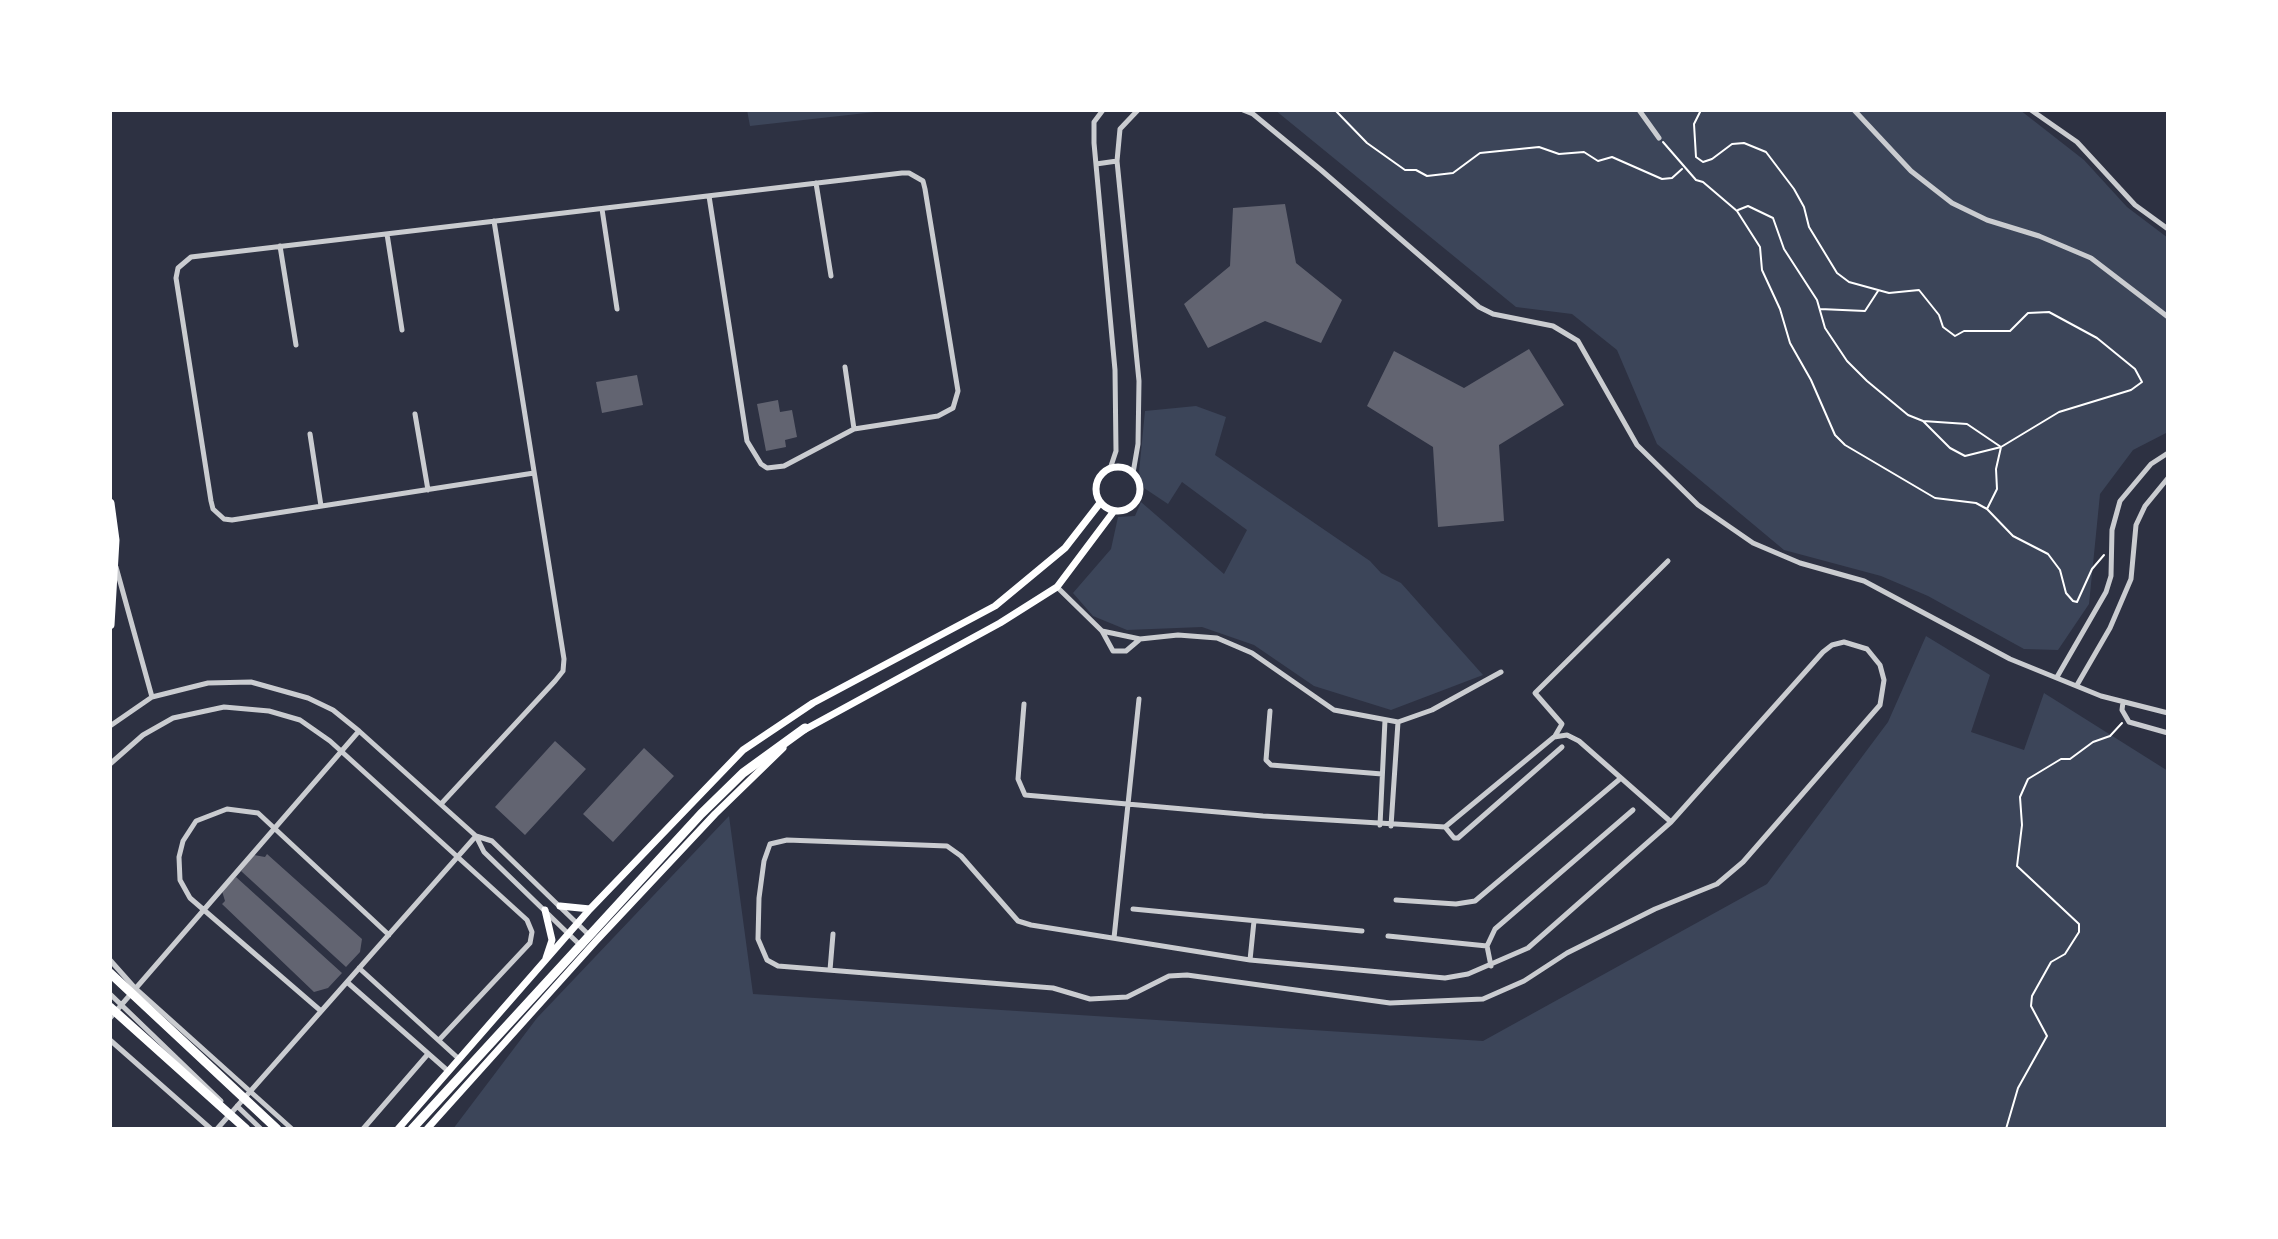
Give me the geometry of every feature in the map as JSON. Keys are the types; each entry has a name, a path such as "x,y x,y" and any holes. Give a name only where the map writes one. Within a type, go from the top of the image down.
{"highway":[{"path":"110,503 115,540 110,625"},
{"path":"412,1129 701,814 743,773 805,728"},
{"path":"110,973 277,1129"},
{"path":"115,1006 248,1129"}],"main road":[{"path":"1122,468 1133,473 1139,486 1137,499 1127,509 1114,511 1100,503 1096,487 1098,479 1110,469 1122,468"},
{"path":"398,1129 590,909 743,750 813,703 995,606 1065,548 1100,503"},
{"path":"427,1129 715,814 805,728 1000,623 1057,587 1114,511"},
{"path":"902,654 910,669"},
{"path":"560,906 590,909"},
{"path":"544,964 552,940 545,910"}],"street":[{"path":"1103,110 1094,122 1115,370 1116,451 1110,469"},
{"path":"1133,473 1138,444 1139,381 1117,161 1120,129 1138,110"},
{"path":"1243,110 1253,114 1321,170 1479,307 1493,314 1553,326 1578,341 1637,445 1671,481 1753,543 1800,563 1875,586 2010,659 2123,702 2168,713"},
{"path":"1639,110 1659,138"},
{"path":"1854,110 1911,171 1952,203 2091,258 2168,317"},
{"path":"2031,110 2077,142 2103,165 2135,205 2168,229"},
{"path":"1096,164 1117,161"},
{"path":"534,473 224,519 213,509 176,278 185,260 280,246 816,183 909,173 923,181 958,391 957,401 947,414 854,429 774,468 761,464 751,453 709,196"},
{"path":"816,183 831,276"},
{"path":"602,209 617,309"},
{"path":"441,804 563,671 564,659 494,221"},
{"path":"387,234 402,330"},
{"path":"280,246 296,345"},
{"path":"845,367 854,429"},
{"path":"415,414 428,490"},
{"path":"310,434 321,506"},
{"path":"2057,677 2106,592 2112,530 2120,501 2151,464 2168,453"},
{"path":"2077,686 2110,628 2131,579 2136,525 2145,506 2168,478"},
{"path":"110,546 152,697"},
{"path":"1024,704 1018,779 1025,795 1127,806 1391,826 1445,827 1554,737 1562,724 1535,693 1668,561"},
{"path":"1057,587 1102,631 1113,651 1126,651 1140,639"},
{"path":"1102,631 1140,639 1178,635 1217,638 1252,653 1334,710 1398,722 1432,710 1501,672"},
{"path":"1832,645 1858,645 1873,656 1884,680 1880,705 1743,862 1717,884 1655,909 1567,953 1500,993 1483,999 1390,1003 1187,975 1169,976 1127,997 1108,1001 1053,988 778,966 762,953 756,923 764,861 770,844 787,840 947,846 961,856 1018,921 1250,960 1445,978 1491,966 1528,948 1671,822 1832,645"},
{"path":"110,726 152,697 208,683 251,682 308,698 333,710 441,804 476,836 484,852 587,953"},
{"path":"1114,938 1139,699"},
{"path":"2123,702 2125,718 2137,726 2168,733"},
{"path":"110,764 143,735 173,718 224,707 269,711 300,720 341,751 527,920 532,932 530,943 439,1040"},
{"path":"1270,711 1266,760 1271,765 1382,774"},
{"path":"1380,825 1385,720"},
{"path":"1391,826 1398,722"},
{"path":"110,1018 115,1006 359,731"},
{"path":"1554,737 1573,737 1671,822"},
{"path":"1445,827 1454,838 1458,838 1562,747"},
{"path":"1396,900 1456,904 1475,901 1621,778"},
{"path":"321,1011 202,909 185,890 178,868 183,841 196,821 219,811 237,808 258,813 389,935"},
{"path":"1491,966 1487,946 1495,929 1633,810"},
{"path":"110,1040 214,1129 476,836"},
{"path":"476,836 492,841 596,941"},
{"path":"1133,909 1362,931"},
{"path":"1250,960 1254,921"},
{"path":"830,970 833,934"},
{"path":"1388,936 1487,946"},
{"path":"110,960 134,987 292,1129"},
{"path":"359,968 459,1059"},
{"path":"347,982 448,1071"},
{"path":"110,994 115,1006 261,1129"},
{"path":"363,1129 428,1054"},
{"path":"234,1109 248,1129"}],"path":[{"path":"1335,110 1367,143 1398,165 1427,176 1453,173 1480,153 1499,148 1507,151 1539,147 1559,154 1584,152 1598,161 1612,157 1662,179 1672,178 1684,168"},
{"path":"1701,110 1694,124 1696,157 1703,162 1732,144 1744,143 1766,152 1794,189 1804,207 1809,227 1837,273 1849,282 1878,290 1919,290 1943,327 1955,336 1964,331 2010,331 2028,313 2049,312 2117,353 2142,382 2131,390 2059,412 2001,447 1965,456 1950,448 1923,421 1883,395 1847,361 1825,328 1801,271 1784,249 1773,218 1748,206 1737,211"},
{"path":"1659,138 1684,168 1737,211 1760,247 1762,270 1780,309 1786,333 1835,435 1866,460 1916,489 1935,498 1976,503 1987,509 2013,536 2048,554 2060,570 2066,593 2073,601 2077,602 2101,556 2112,551"},
{"path":"1819,309 1865,311 1878,290"},
{"path":"1923,421 1967,424 2001,447"},
{"path":"1987,509 1997,489 1996,469 2001,447"},
{"path":"2006,1129 2018,1088 2047,1036 2031,1006 2032,996 2051,962 2065,954 2079,932 2079,924 2017,866 2022,825 2020,797 2028,779 2116,732 2125,718"}],"shaded area":[{"path":"747,110 893,110 750,126"},
{"path":"1275,110 2020,110 2084,160 2127,207 2168,238 2168,432 2133,450 2100,494 2089,604 2058,650 2024,649 1928,596 1881,576 1784,550 1657,444 1617,350 1572,314 1516,307"},
{"path":"1196,406 1226,417 1215,455 1370,561 1381,573 1401,583 1483,675 1391,710 1314,686 1254,645 1202,627 1127,630 1093,616 1073,593 1111,549 1118,517 1135,516 1141,502 1224,574 1247,530 1182,482 1168,504 1144,488 1139,472 1145,411"},
{"path":"1926,636 1990,675 1971,732 2024,750 2044,693 2168,771 2168,1129 453,1129 537,1018 729,816 753,994 1483,1041 1767,884 1888,722"}],"building":[{"path":"1285,204 1296,263 1342,300 1321,343 1265,321 1208,348 1184,304 1230,266 1233,208"},
{"path":"1529,349 1564,405 1499,445 1504,521 1438,527 1433,447 1367,406 1394,351 1464,388"},
{"path":"637,375 643,405 602,413 596,382"},
{"path":"778,400 780,412 792,410 797,437 785,440 786,447 766,451 757,404"},
{"path":"555,741 586,769 525,835 495,807"},
{"path":"644,748 674,776 613,842 583,814"},
{"path":"267,854 362,939 360,952 346,967 241,871 254,855 265,857"},
{"path":"236,877 342,973 328,988 314,992 222,904 225,901 222,891"}]}
